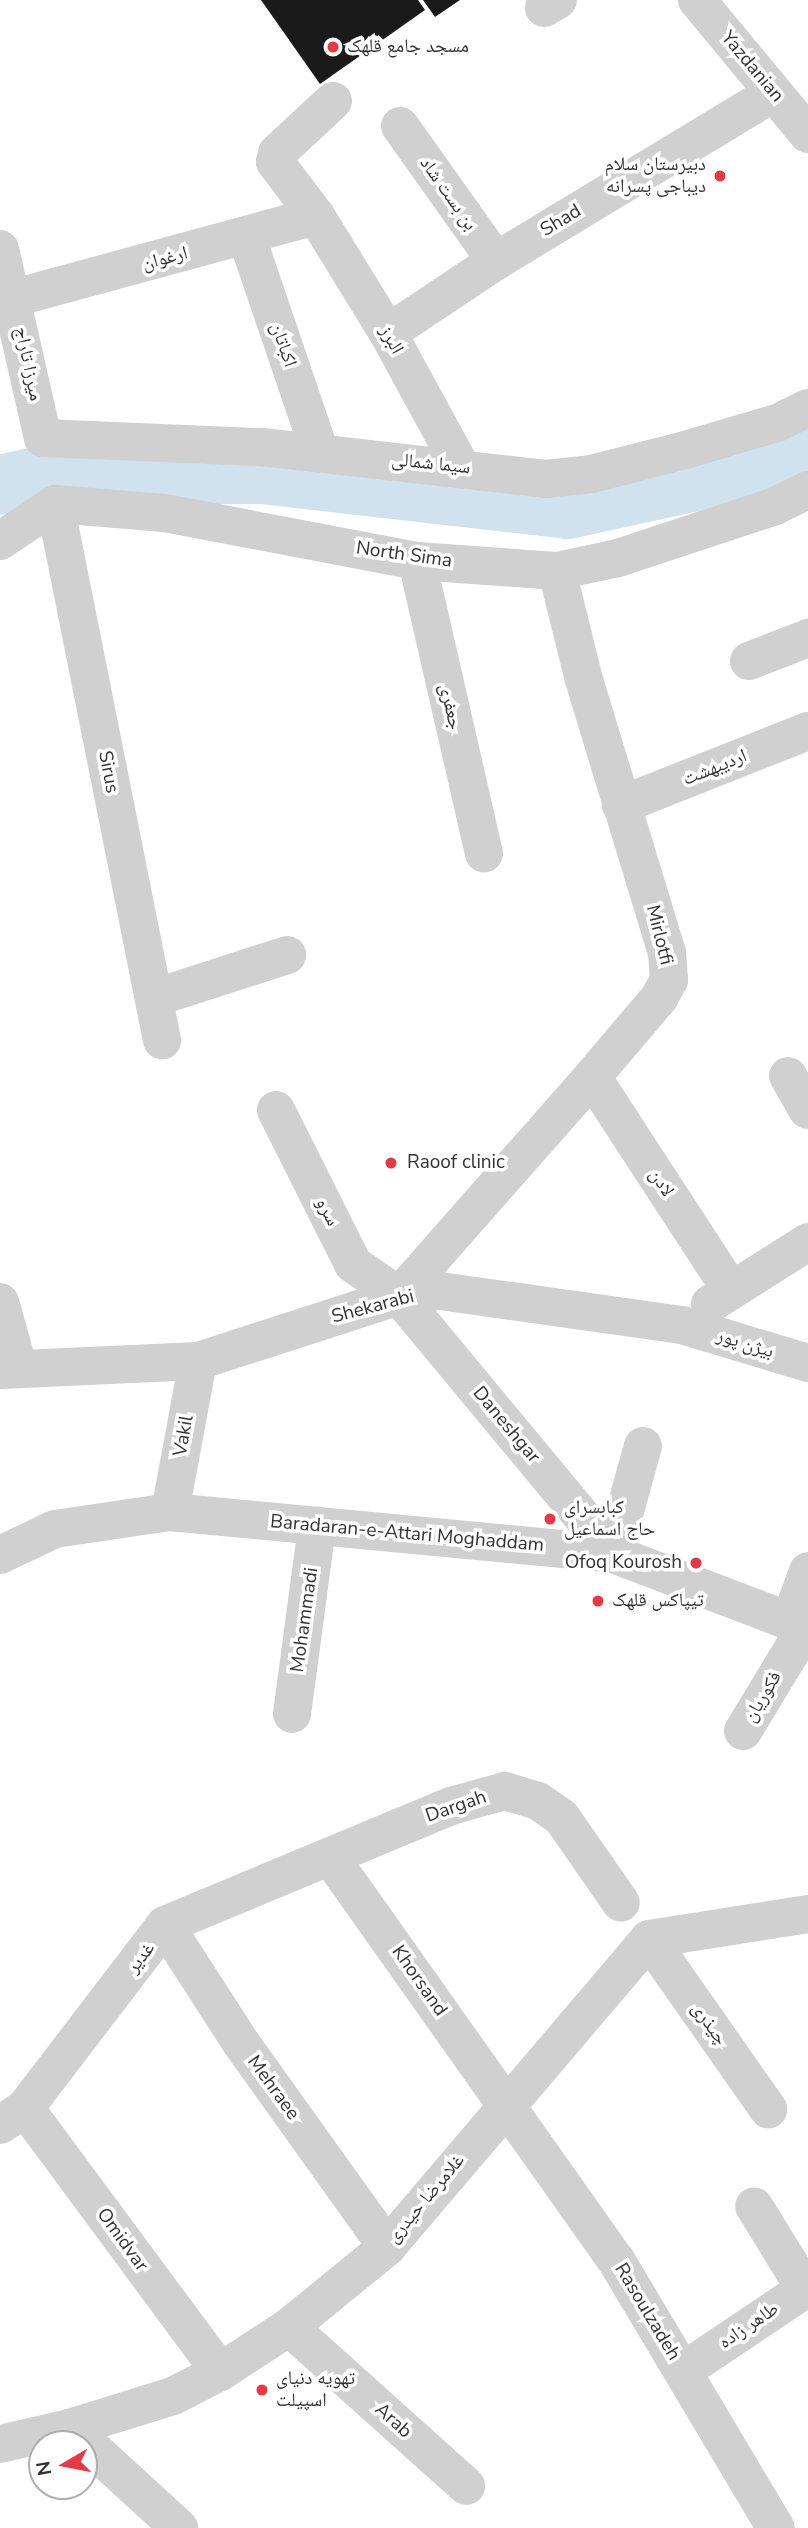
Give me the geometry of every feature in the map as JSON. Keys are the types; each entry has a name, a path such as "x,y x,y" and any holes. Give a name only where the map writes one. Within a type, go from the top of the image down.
{"street":[{"name":"Yazdanian","path":"697,0 808,134"},
{"name":"Shad","path":"388,333 496,261 773,93"},
{"name":"البرز","path":"333,101 275,158 316,216 388,333 461,467"},
{"name":"بن بست شاد","path":"400,126 496,261"},
{"name":"ارغوان","path":"14,298 247,238 316,216"},
{"name":"اکباتان","path":"247,238 320,453"},
{"name":"میرزا تاراج","path":"0,249 14,298 43,438"},
{"name":"سیما شمالی","path":"43,438 320,453 461,467 546,479 592,474 777,423 808,408"},
{"name":"North Sima","path":"55,504 165,513 417,561 557,571 618,558 775,506 808,489"},
{"path":"0,541 55,504"},
{"name":"Sirus","path":"55,504 162,1040"},
{"name":"جعفری","path":"417,561 484,853"},
{"name":"Mirlotfi","path":"398,1296 592,1077 659,998 669,980 667,953 621,805 557,571"},
{"path":"749,661 808,638"},
{"name":"اردیبهشت","path":"621,805 808,731"},
{"path":"154,998 287,955"},
{"path":"788,1076 808,1110"},
{"name":"لادن","path":"592,1077 730,1289"},
{"name":"سرو","path":"276,1110 353,1264 398,1296"},
{"path":"682,1325 730,1289 808,1242"},
{"name":"Shekarabi","path":"9,1368 198,1361 398,1296 440,1292 682,1325"},
{"name":"Daneshgar","path":"398,1296 613,1554"},
{"path":"0,1301 9,1368"},
{"name":"بیژن پور","path":"682,1325 808,1363"},
{"name":"Vakil","path":"170,1511 198,1361"},
{"path":"613,1554 643,1446"},
{"name":"Baradaran-e-Attari Moghaddam","path":"0,1555 55,1529 170,1511 613,1554 801,1625"},
{"name":"Mohammadi","path":"292,1714 317,1526"},
{"name":"فکوریان","path":"743,1731 801,1625 808,1571"},
{"name":"Dargah","path":"331,1858 451,1806 505,1791 538,1801 562,1818 621,1903"},
{"name":"غدیر","path":"12,2117 165,1925 331,1858"},
{"name":"Khorsand","path":"331,1858 506,2104"},
{"path":"649,1939 808,1914"},
{"name":"Mehraee","path":"165,1925 241,2043 387,2247"},
{"name":"غلامرضا حیدری","path":"0,2444 70,2428 173,2396 220,2372 289,2327 387,2247 649,1939"},
{"name":"چیذری","path":"649,1939 768,2109"},
{"name":"Rasoulzadeh","path":"506,2104 616,2260 776,2528"},
{"name":"Omidvar","path":"12,2117 220,2372"},
{"name":"طاهر زاده","path":"682,2371 805,2289 797,2252 754,2206"},
{"name":"Arab","path":"289,2327 466,2487"},
{"path":"70,2428 179,2528"}],"building":[{"name":"مسجد جامع قلهک","path":"261,0 418,0 425,10 320,84"},
{"path":"423,0 460,0 435,17"}],"waterway":[{"path":"0,485 45,475 262,474 568,509 798,459 808,452"}],"place":[{"name":"مسجد جامع قلهک","path":"333,47"},
{"name":"دبیرستان سلام دیباجی پسرانه","path":"720,176"},
{"name":"Raoof clinic","path":"391,1163"},
{"name":"کبابسرای حاج اسماعیل","path":"550,1519"},
{"name":"Ofoq Kourosh","path":"696,1563"},
{"name":"تیپاکس قلهک","path":"598,1601"},
{"name":"تهویه دنیای اسپیلت","path":"262,2390"}]}
